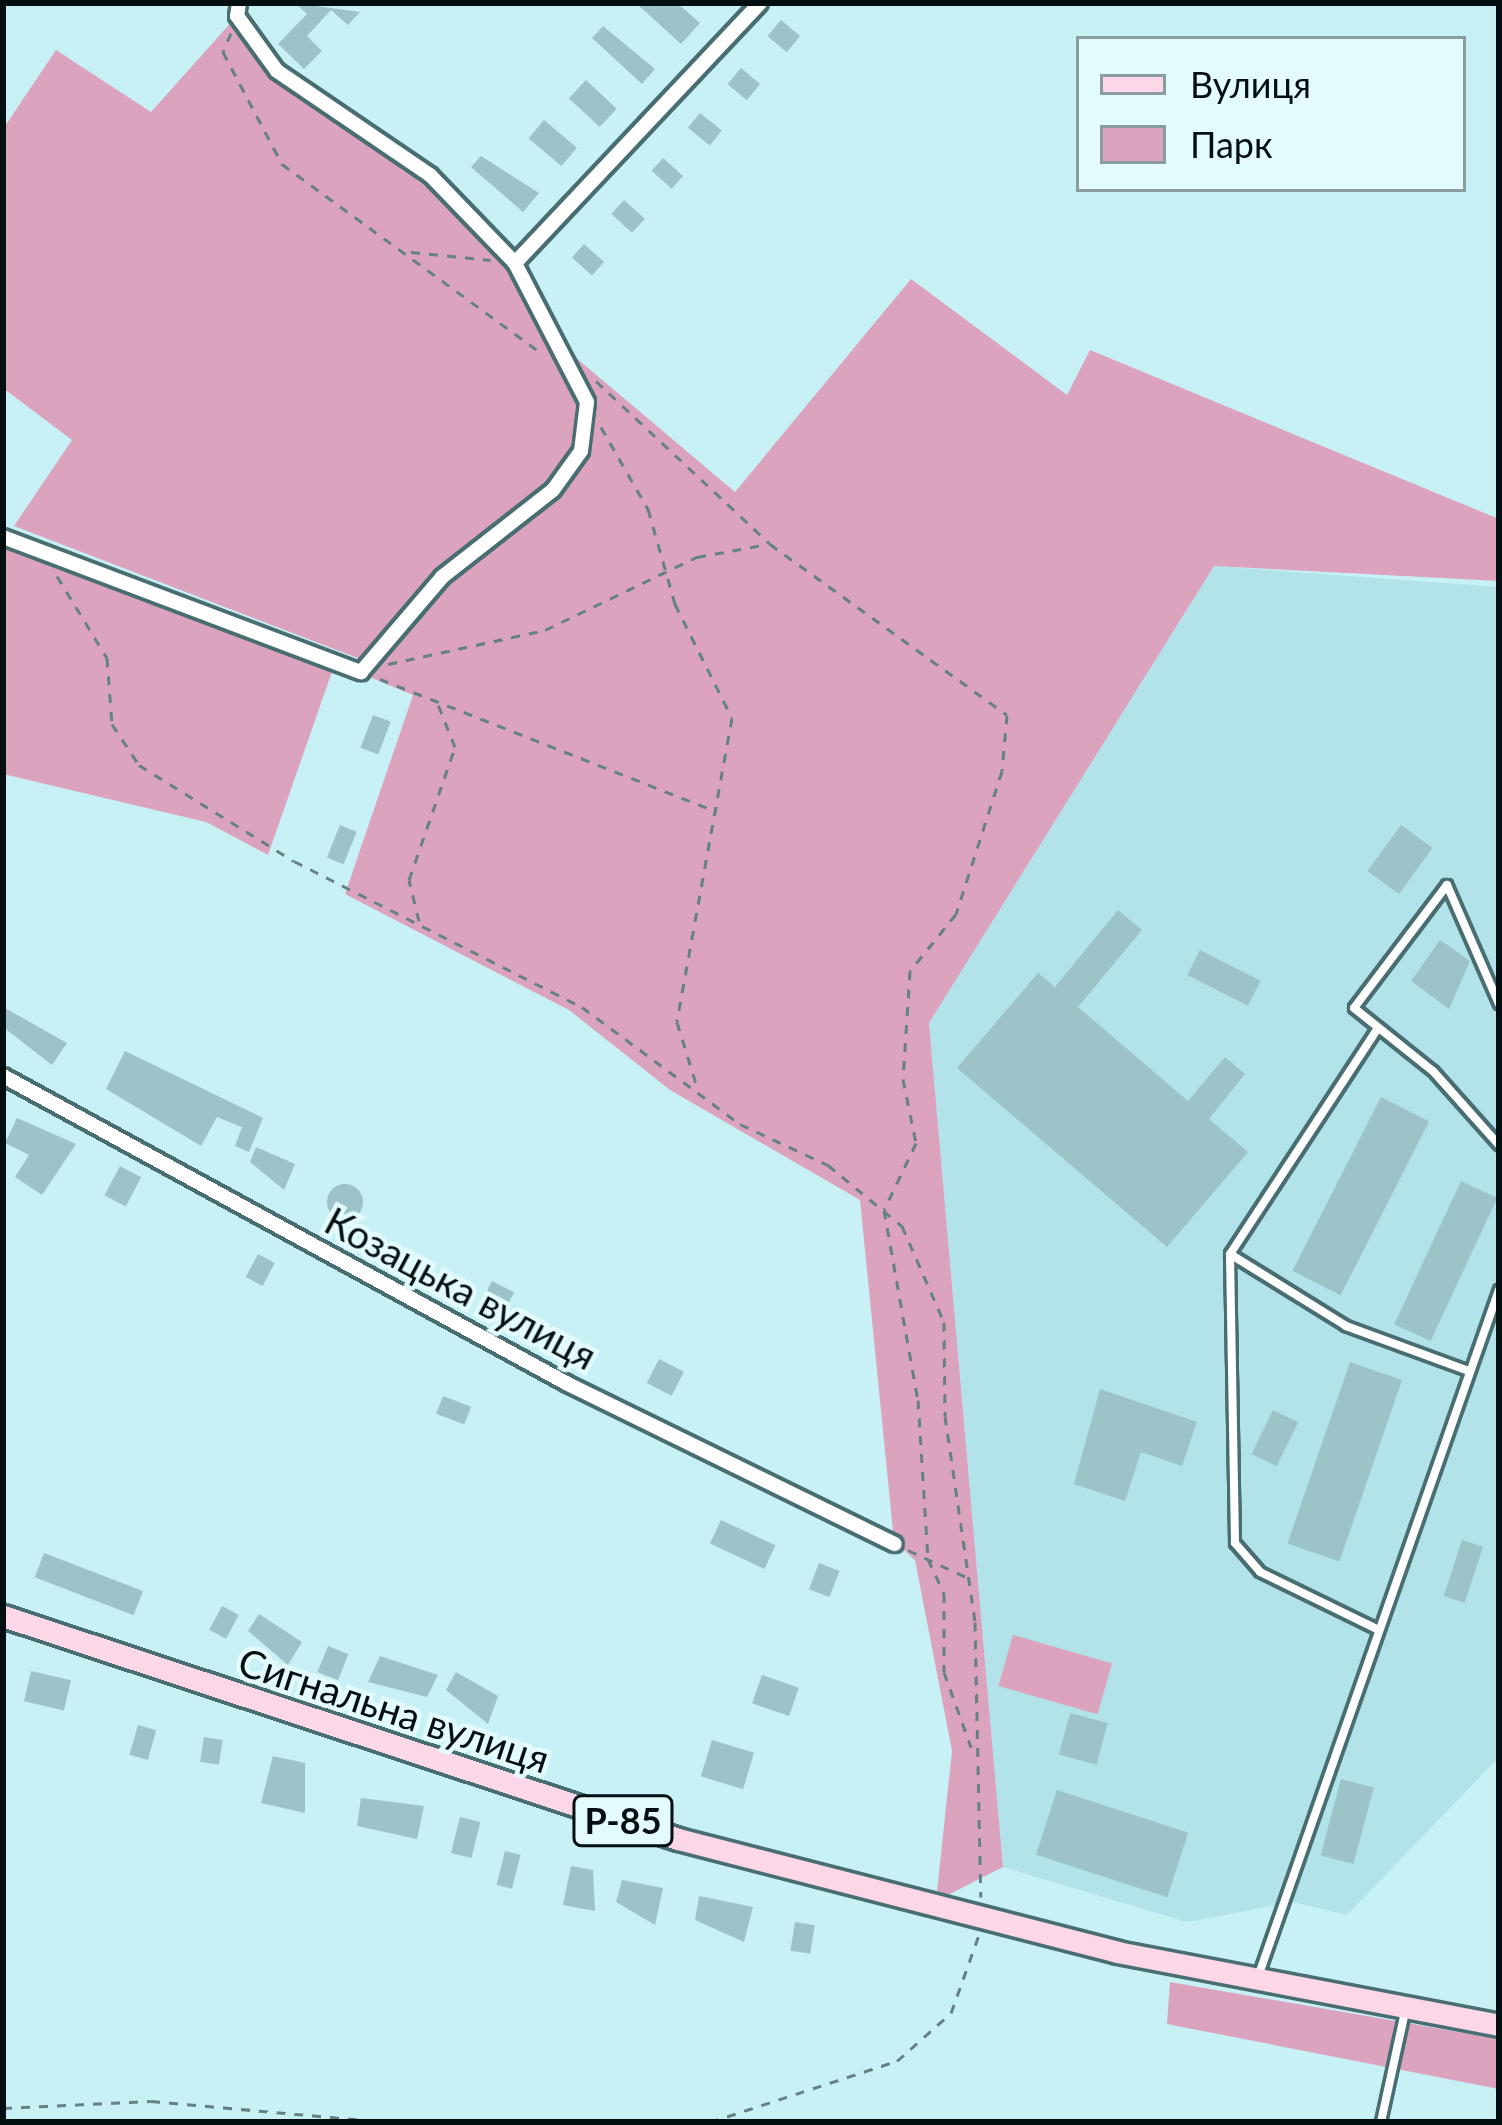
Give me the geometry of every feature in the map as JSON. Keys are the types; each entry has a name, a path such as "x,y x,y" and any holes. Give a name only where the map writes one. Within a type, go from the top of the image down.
{"main road":[{"name":"Сигнальна вулиця","path":"3,1616 678,1839 1256,1981"},
{"name":"Р-85","path":"1256,1981 1405,2012 1499,2025"}],"street":[{"path":"515,263 760,3"},
{"path":"3,537 362,672 442,577 553,490 581,451 587,402 515,263 430,176 277,71 238,10"},
{"name":"Козацька вулиця","path":"3,1076 566,1383 895,1544"}],"lane":[{"path":"1499,1004 1447,885 1354,1009 1499,1145"},
{"path":"1376,1628 1260,1572 1235,1543 1231,1254 1378,1028"},
{"path":"1231,1254 1346,1326 1469,1371"},
{"path":"1256,1981 1376,1628 1499,1290"},
{"path":"1381,2122 1405,2012"}],"path":[{"path":"238,10 223,52 282,164 410,252 556,368"},
{"path":"410,252 515,263"},
{"path":"580,366 770,544 1007,715 1002,771 956,914 910,971 903,1079 916,1144 884,1210 918,1400 928,1558 944,1593 944,1672 974,1754"},
{"path":"587,402 648,509 666,571 732,718 677,1022 703,1096"},
{"path":"362,672 545,630 736,542 770,544"},
{"path":"44,554 107,658 112,724 139,765 583,1007 703,1096 884,1210 931,1275 944,1322 968,1578 985,1917 951,2013 897,2061 710,2122"},
{"path":"362,672 718,813"},
{"path":"420,922 409,880 455,747 438,702"},
{"path":"895,1544 968,1578"},
{"path":"3,2108 151,2101 387,2122"}],"shaded area":[{"path":"1214,566 1499,587 1499,1757 1347,1915 1293,1902 1187,1922 1003,1867 929,1023"}],"green space":[{"path":"236,17 276,72 429,176 514,263 586,402 579,450 552,489 441,576 368,662 14,526 72,440 3,388 3,129 56,50 151,112"},
{"path":"911,279 1067,395 1090,350 1499,519 1499,581 1214,566 929,1023 1003,1867 936,1901 952,1751 915,1560 894,1541 860,1200 670,1090 569,1010 345,894 413,695 362,674 443,578 554,491 582,451 589,401 549,335 735,492"},
{"path":"3,538 334,666 268,855 206,822 3,774"},
{"path":"1013,1635 1112,1663 1097,1714 998,1686"},
{"path":"1170,1982 1499,2039 1499,2089 1167,2024"}],"building":[{"path":"295,3 360,12 348,25 331,10 307,36 322,51 304,69 278,44 307,14"},
{"path":"636,3 677,3 700,23 681,44"},
{"path":"781,20 800,36 787,52 768,36"},
{"path":"603,26 655,69 642,84 592,38"},
{"path":"741,68 760,84 747,100 728,84"},
{"path":"586,80 617,109 600,127 569,98"},
{"path":"700,113 722,131 710,145 688,128"},
{"path":"544,120 577,148 562,166 529,138"},
{"path":"481,156 539,193 523,212 471,167"},
{"path":"663,158 683,176 672,189 652,171"},
{"path":"624,200 645,219 632,233 611,214"},
{"path":"584,244 604,262 592,275 572,257"},
{"path":"373,715 391,722 378,754 360,748"},
{"path":"340,825 357,832 344,864 327,857"},
{"path":"1401,825 1433,848 1399,894 1367,871"},
{"path":"1118,910 1142,930 1078,1007 1188,1101 1225,1057 1245,1074 1209,1119 1248,1152 1167,1247 957,1068 1038,973 1055,987"},
{"path":"1440,940 1470,961 1449,1009 1411,981"},
{"path":"1200,950 1261,981 1248,1006 1187,975"},
{"path":"3,1007 67,1043 52,1065 3,1027"},
{"path":"125,1051 263,1118 249,1152 235,1146 242,1127 217,1117 201,1146 106,1089"},
{"path":"1381,1097 1429,1122 1341,1295 1292,1271"},
{"path":"17,1118 76,1144 42,1195 15,1177 29,1155 5,1143"},
{"path":"256,1147 295,1164 284,1190 250,1162"},
{"path":"120,1166 141,1177 126,1206 105,1195"},
{"path":"1461,1181 1497,1198 1430,1341 1394,1324"},
{"path":"345,1184 358,1189 363,1202 358,1215 345,1220 332,1215 327,1202 332,1189"},
{"path":"258,1254 275,1263 263,1286 246,1277"},
{"path":"492,1281 514,1292 502,1317 479,1306"},
{"path":"659,1359 684,1372 672,1396 647,1383"},
{"path":"1350,1362 1402,1380 1339,1561 1287,1544"},
{"path":"1100,1389 1197,1422 1182,1466 1141,1452 1125,1501 1074,1484"},
{"path":"443,1396 471,1407 464,1424 436,1414"},
{"path":"1273,1410 1298,1422 1277,1466 1252,1454"},
{"path":"721,1520 775,1545 764,1569 710,1544"},
{"path":"1462,1540 1483,1547 1465,1603 1444,1596"},
{"path":"44,1553 143,1591 134,1615 35,1577"},
{"path":"819,1563 840,1571 830,1597 809,1589"},
{"path":"222,1606 239,1615 226,1639 209,1630"},
{"path":"259,1614 302,1642 288,1665 248,1631"},
{"path":"328,1646 348,1654 338,1680 318,1672"},
{"path":"380,1656 438,1675 427,1697 368,1682"},
{"path":"31,1671 71,1680 64,1710 24,1701"},
{"path":"456,1672 498,1696 488,1724 446,1690"},
{"path":"762,1675 799,1688 789,1716 752,1703"},
{"path":"1070,1713 1108,1723 1097,1765 1059,1755"},
{"path":"138,1725 156,1730 148,1760 129,1755"},
{"path":"204,1737 223,1740 219,1765 200,1762"},
{"path":"712,1740 754,1753 743,1789 701,1776"},
{"path":"273,1756 305,1763 305,1813 261,1803"},
{"path":"1341,1779 1374,1788 1353,1864 1321,1855"},
{"path":"1057,1790 1188,1833 1167,1897 1036,1855"},
{"path":"361,1798 424,1806 417,1839 357,1826"},
{"path":"460,1817 480,1822 471,1858 451,1853"},
{"path":"505,1851 521,1855 512,1889 497,1885"},
{"path":"571,1866 593,1870 595,1911 563,1905"},
{"path":"622,1880 663,1888 655,1925 616,1902"},
{"path":"699,1896 753,1907 744,1942 695,1920"},
{"path":"795,1922 815,1925 810,1954 790,1951"}]}
